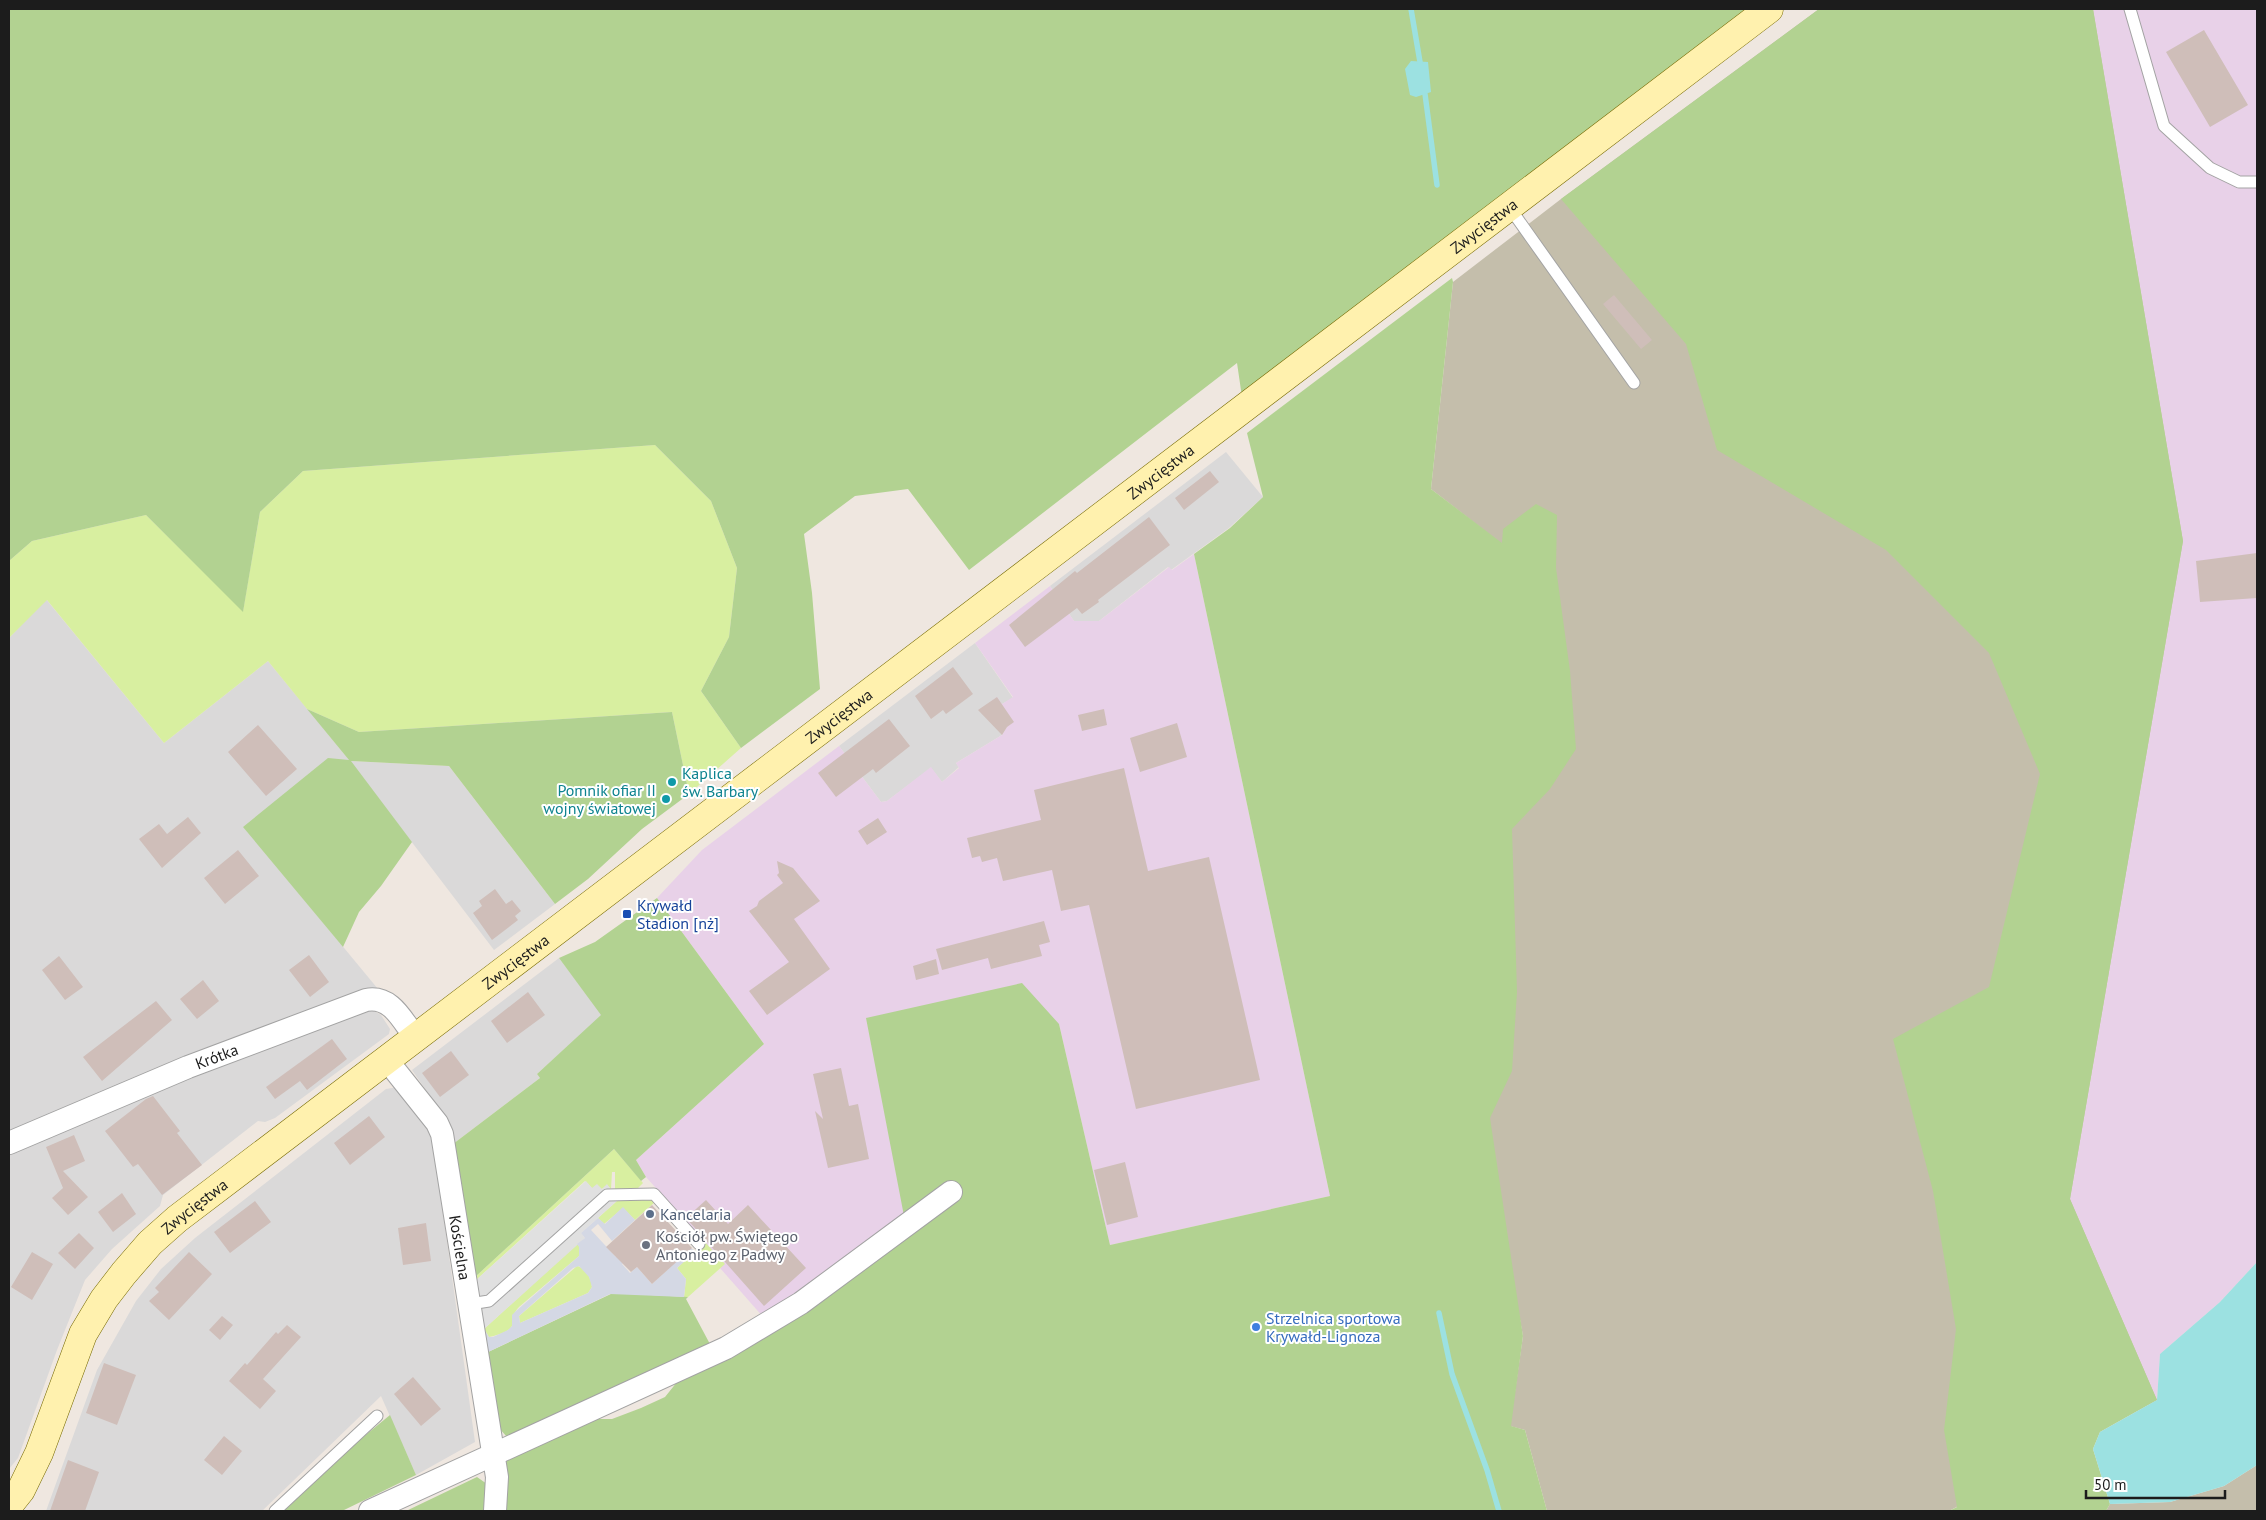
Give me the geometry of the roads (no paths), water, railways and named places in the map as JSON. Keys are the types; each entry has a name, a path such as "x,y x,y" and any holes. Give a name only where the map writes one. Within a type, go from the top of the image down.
{"main road":[{"name":"Zwycięstwa","path":"9,1505 21,1490 39,1453 83,1334 124,1272 150,1243 178,1219 1769,9"}],"street":[{"name":"Krótka","path":"9,1143 188,1067 360,1002 379,1000 391,1005 415,1037"},
{"name":"Kościelna","path":"386,1059 440,1128 497,1480 495,1511"},
{"path":"370,1511 726,1348 800,1303 952,1192"}],"lane":[{"path":"2130,9 2164,126 2210,168 2239,182 2257,182"},
{"path":"1505,210 1517,218 1634,383"},
{"path":"470,1304 489,1301 607,1195 654,1194 699,1244"},
{"path":"274,1511 377,1416"}],"water":[{"path":"1411,61 1428,62 1431,92 1416,97 1410,95 1405,69"},
{"path":"2257,1262 2257,1465 2224,1486 2170,1502 2110,1504 2093,1449 2100,1432 2157,1400 2160,1354 2220,1302"}],"waterway":[{"path":"1411,9 1420,62"},
{"path":"1425,94 1437,185"},
{"path":"1439,1313 1452,1374 1487,1470 1499,1511"}],"place":[{"name":"Kaplica św. Barbary","path":"672,782"},
{"name":"Pomnik ofiar II wojny światowej","path":"666,799"},
{"name":"Krywałd Stadion [nż]","path":"627,914"},
{"name":"Kancelaria","path":"650,1214"},
{"name":"Kościół pw. Świętego Antoniego z Padwy","path":"646,1245"},
{"name":"Strzelnica sportowa Krywałd-Lignoza","path":"1256,1327"}]}
